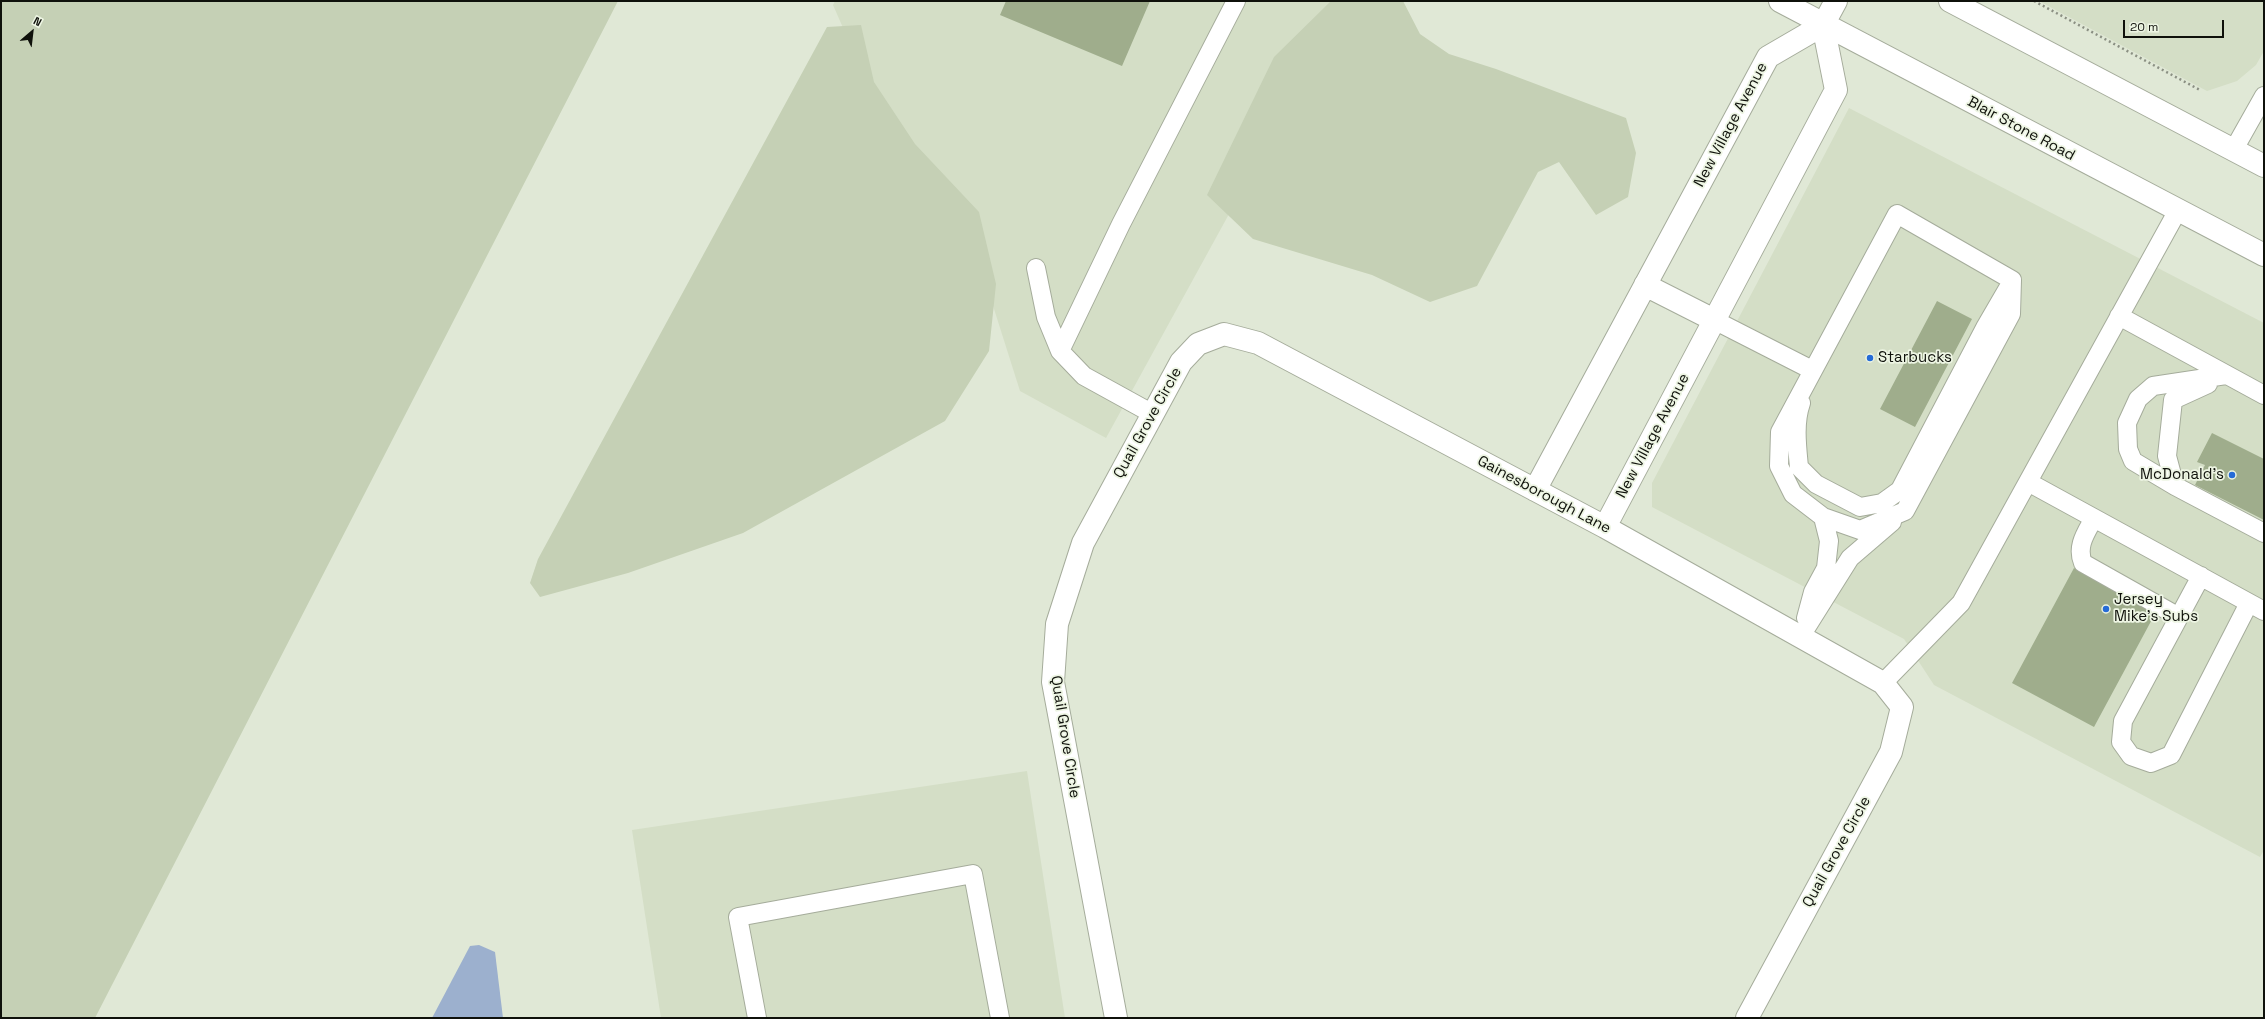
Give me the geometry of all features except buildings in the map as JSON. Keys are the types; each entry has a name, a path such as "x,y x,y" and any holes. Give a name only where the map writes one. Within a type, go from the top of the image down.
{"street":[{"name":"Blair Stone Road","path":"1780,1 1823,25 2264,255"},
{"path":"1823,25 1836,1"},
{"path":"1950,1 2264,166"},
{"name":"New Village Avenue","path":"1535,490 1768,57 1823,25 1836,90 1605,527"},
{"path":"1645,284 1714,320"},
{"name":"Gainesborough Lane","path":"1198,344 1224,334 1258,343 1605,527 1884,684"},
{"name":"Quail Grove Circle","path":"1116,1018 1053,682 1058,624 1083,543 1181,362 1198,344"},
{"name":"Quail Grove Circle","path":"1746,1018 1891,752 1902,707 1884,684"}],"lane":[{"path":"1060,352 1121,224 1236,1"},
{"path":"2233,151 2264,96"},
{"path":"1884,684 1961,603 2178,210"},
{"path":"1905,510 1860,530 1823,517 1792,494 1779,466 1780,432 1897,214 2012,280"},
{"path":"1036,268 1046,317 1060,352 1084,376 1153,414"},
{"path":"1812,370 1798,412 1796,442 1799,467 1816,484 1860,507 1882,503 1900,490 1986,326 2012,280"},
{"path":"1801,636 1850,558 1905,510 2010,314 2012,280"},
{"path":"2119,316 2264,395"},
{"path":"1714,320 1812,370"},
{"path":"2175,486 2167,456 2173,400 2226,374"},
{"path":"2226,374 2153,386 2138,399 2127,423 2128,449 2133,461 2175,486 2264,533"},
{"path":"2028,482 2201,576 2257,607 2170,755 2151,763 2132,756 2121,742 2122,722 2201,576"},
{"path":"1801,636 1813,592 1826,568 1829,541 1823,517"},
{"path":"2094,518 2080,544 2080,555 2083,563 2179,616"},
{"path":"757,1018 738,917 973,874 1000,1018"}],"path":[{"path":"2034,1 2200,90"}],"shaded area":[{"path":"1,1 618,1 95,1018 1,1018"},
{"path":"835,1 1346,1 1106,438 1020,391 957,192 888,130 833,5"},
{"path":"1331,1 1403,1 1420,34 1449,54 1496,69 1626,118 1636,153 1628,197 1596,215 1559,162 1538,172 1477,286 1430,302 1372,275 1253,239 1207,195 1274,57"},
{"path":"2039,1 2264,1 2264,51 2256,65 2237,81 2207,91"},
{"path":"861,25 874,82 915,144 979,212 996,284 989,351 945,421 743,533 628,573 540,597 530,583 538,559 827,27"},
{"path":"1849,108 2264,323 2264,850 2260,857 1934,685 1904,639 1652,507 1652,483"},
{"path":"1027,771 1065,1018 661,1018 632,830"}],"water":[{"path":"479,945 495,952 503,1018 432,1018 470,946"}],"place":[{"name":"Starbucks","path":"1870,358"},
{"name":"McDonald's","path":"2232,475"},
{"name":"Jersey Mike's Subs","path":"2106,609"}]}
